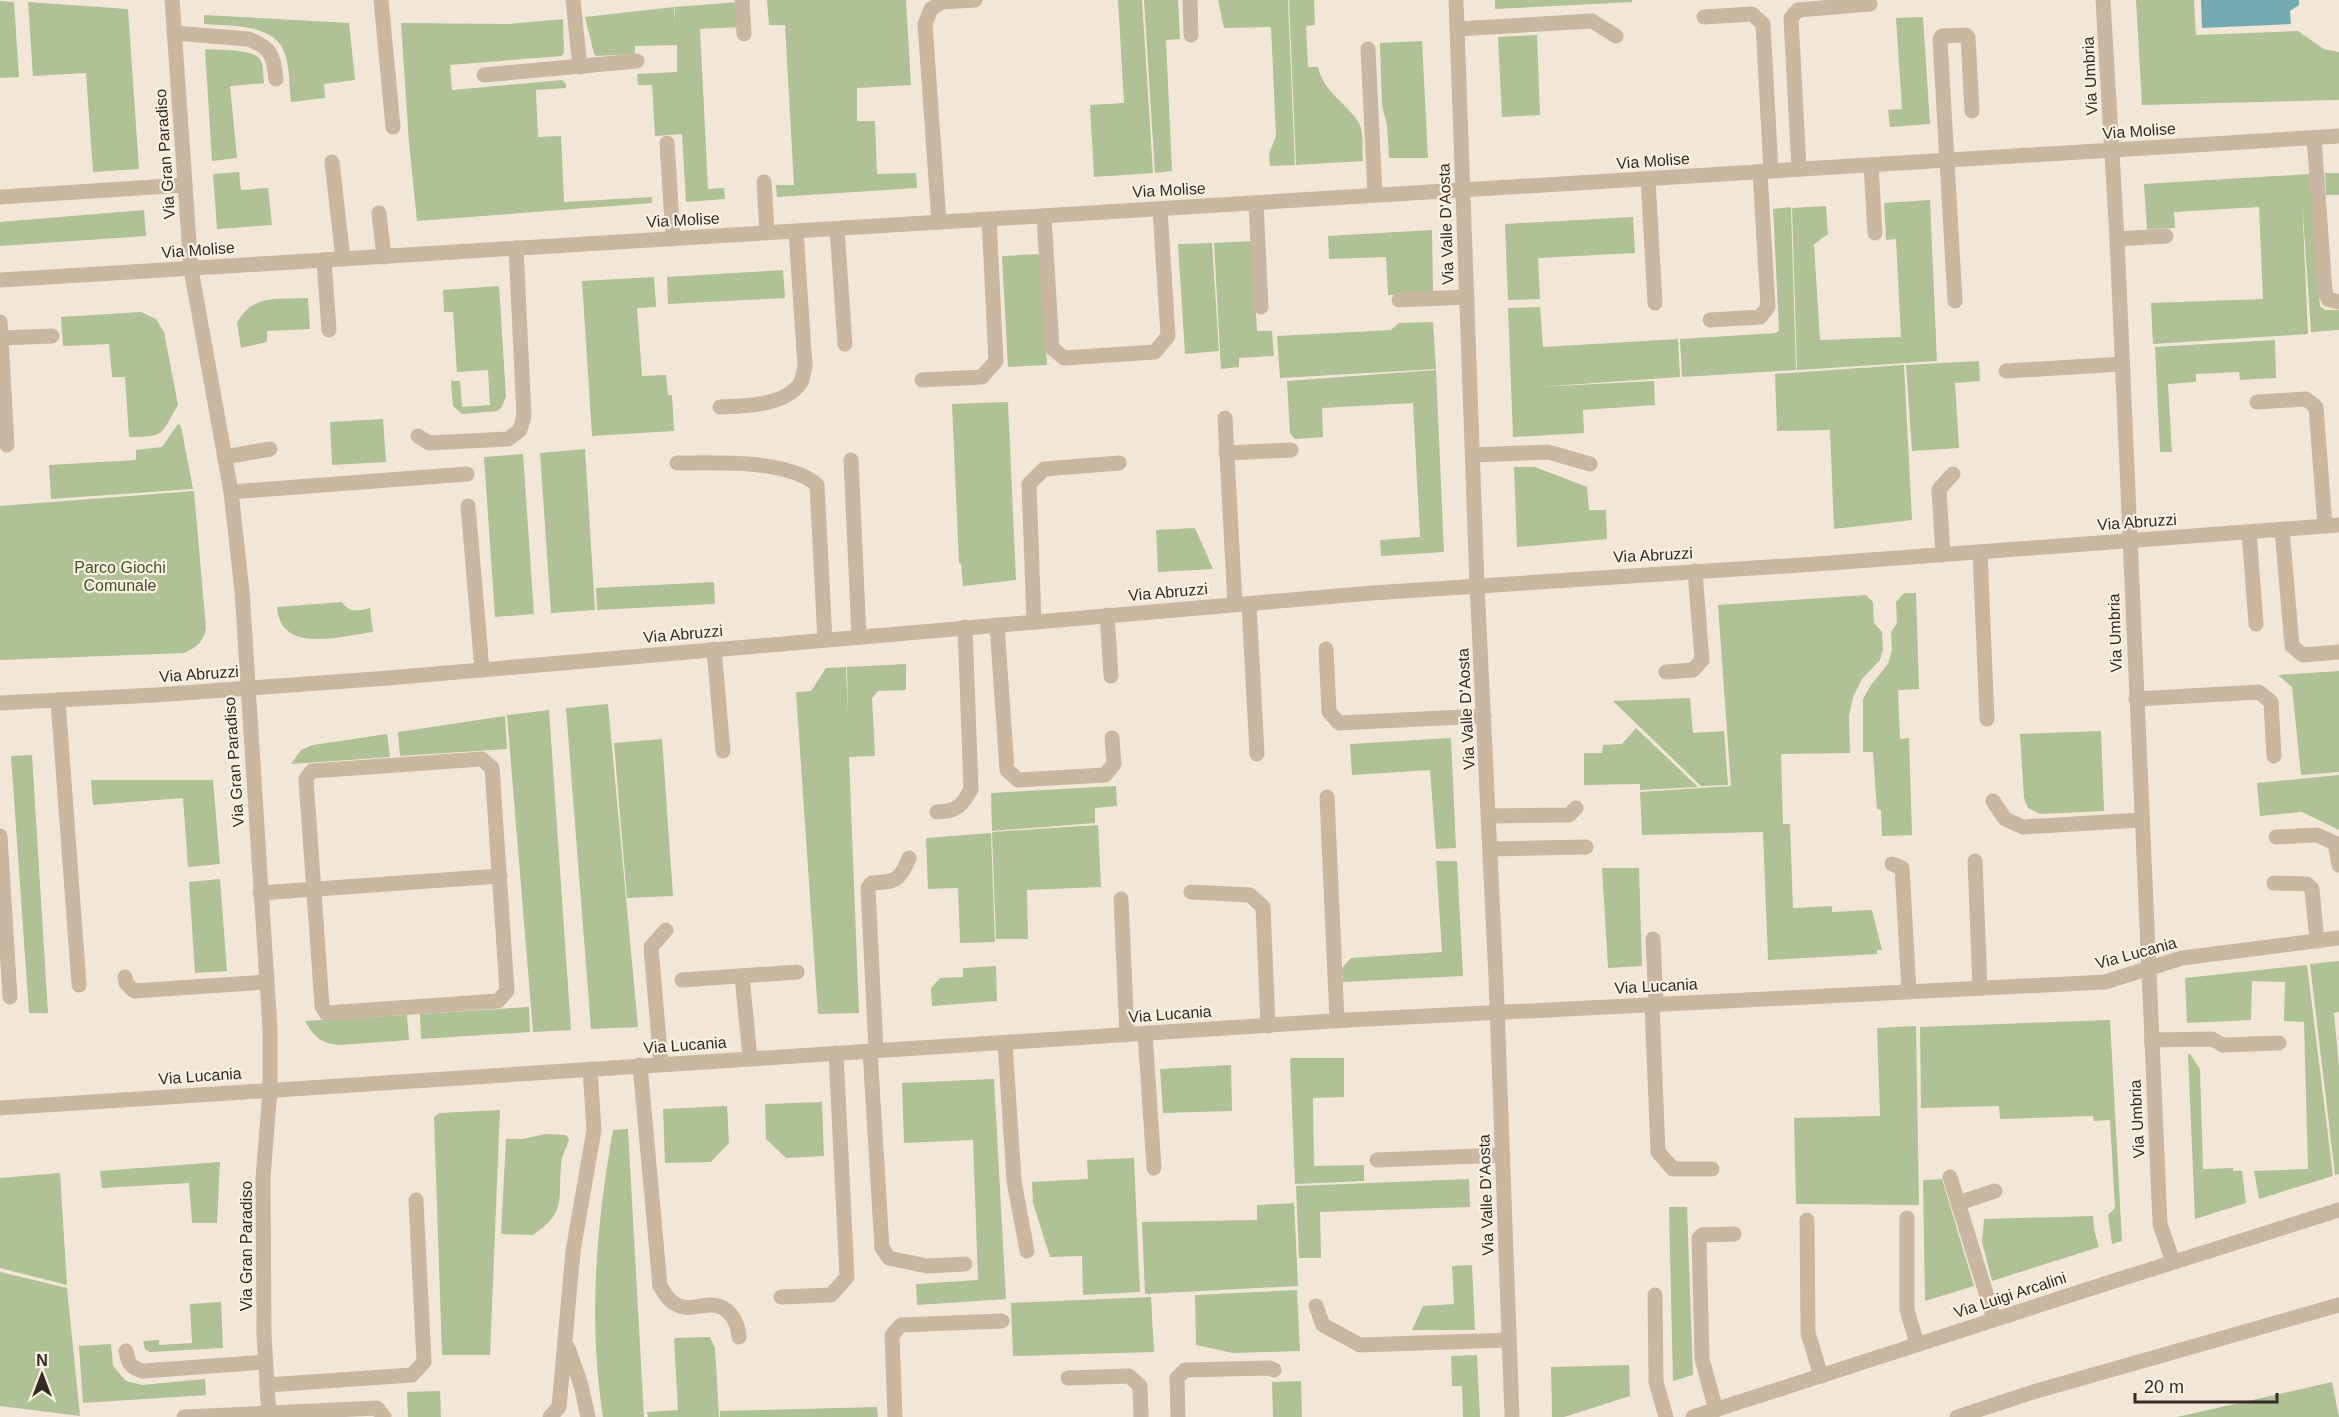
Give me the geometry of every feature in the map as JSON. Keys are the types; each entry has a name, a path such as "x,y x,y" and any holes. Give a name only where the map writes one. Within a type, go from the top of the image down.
{"street":[{"name":"Via Gran Paradiso","path":"172,0 191,269 231,492 242,591 270,1030 270,1090 263,1178 265,1362 269,1415"},
{"path":"381,0 393,127"},
{"path":"573,0 580,67"},
{"path":"742,0 744,34"},
{"path":"939,222 925,24 928,5 975,0"},
{"path":"1190,0 1191,35"},
{"name":"Via Valle D'Aosta","path":"1456,0 1478,585 1498,1012 1512,1417"},
{"name":"Via Umbria","path":"2103,0 2122,364 2160,1224 2173,1262"},
{"path":"1799,170 1791,18 1798,10 1870,4"},
{"path":"1704,17 1752,14 1763,24 1768,307 1760,317 1710,320"},
{"path":"1457,29 1592,21 1616,36"},
{"path":"174,33 248,39 257,43 270,51 276,79"},
{"path":"1955,301 1940,39 1942,36 1966,35 1968,37 1972,111"},
{"path":"1368,49 1375,195"},
{"path":"484,75 637,62"},
{"name":"Via Molise","path":"0,280 2339,136"},
{"path":"2314,138 2325,291 2328,299 2339,302"},
{"path":"667,143 673,239"},
{"path":"332,162 343,259"},
{"path":"1870,165 1875,233"},
{"path":"1648,179 1655,303"},
{"path":"764,182 767,233"},
{"path":"0,197 185,185"},
{"path":"1256,203 1261,307"},
{"path":"1044,216 1052,348 1064,358 1155,352 1168,336 1160,209"},
{"path":"379,213 384,257"},
{"path":"922,380 982,377 996,361 989,219"},
{"path":"837,229 845,344"},
{"path":"720,407 753,406 776,400 793,391 802,381 805,366 796,232"},
{"path":"2116,239 2166,236"},
{"path":"418,436 429,443 508,439 520,430 524,416 516,248"},
{"path":"324,260 328,330"},
{"path":"1399,300 1467,297"},
{"path":"0,322 7,445"},
{"path":"1,338 52,336"},
{"path":"2006,371 2122,364"},
{"path":"2257,402 2306,399 2316,407 2332,526"},
{"path":"1225,418 1226,453 1257,754"},
{"path":"225,457 270,449"},
{"path":"1226,453 1291,450"},
{"path":"1473,455 1548,452 1590,464"},
{"path":"851,460 859,637"},
{"path":"677,463 746,463 807,476 817,485 825,640"},
{"path":"1034,622 1029,484 1044,469 1119,463"},
{"path":"231,492 467,474"},
{"path":"1943,555 1939,489 1953,474"},
{"path":"468,506 482,670"},
{"name":"Via Abruzzi","path":"0,702 248,689 1478,585 1943,555 2332,526"},
{"path":"2282,530 2292,646 2303,655 2339,652"},
{"path":"2249,532 2256,624"},
{"path":"1980,552 1987,719"},
{"path":"1666,672 1693,670 1702,660 1695,570"},
{"path":"1107,615 1111,676"},
{"path":"997,625 1007,770 1018,780 1105,775 1113,764 1112,738"},
{"path":"937,812 950,812 964,804 972,789 965,627"},
{"path":"714,649 723,751"},
{"path":"1326,649 1329,712 1339,723 1484,716"},
{"path":"2136,699 2259,692 2271,702 2274,756"},
{"path":"58,700 79,985"},
{"path":"482,759 492,768 500,876 507,991 498,1001 326,1013 322,1005 306,783 306,778 312,771 482,759"},
{"path":"1327,797 1337,1021"},
{"path":"1993,801 2005,819 2023,827 2141,820"},
{"path":"1489,816 1569,815 1576,808"},
{"path":"2276,837 2317,834 2335,843 2339,865"},
{"path":"0,836 10,997"},
{"path":"1490,849 1586,847"},
{"path":"909,858 903,873 892,882 872,883 867,888 882,1248 889,1258 927,1266 965,1264"},
{"path":"1975,861 1980,988"},
{"path":"1892,864 1902,868 1909,991"},
{"path":"260,893 500,876"},
{"path":"2274,883 2307,884 2312,889 2317,941"},
{"path":"1191,892 1250,895 1263,907 1268,1026"},
{"path":"1121,899 1127,1035"},
{"path":"661,1064 651,947 666,930"},
{"path":"1653,939 1658,1152 1673,1169 1712,1169"},
{"name":"Via Lucania","path":"0,1108 1337,1021 2105,982 2182,958 2339,939"},
{"path":"682,980 797,972"},
{"path":"742,976 750,1058"},
{"path":"125,977 126,983 134,991 266,982"},
{"path":"1145,1034 1154,1168"},
{"path":"2151,1040 2212,1039 2223,1045 2279,1043"},
{"path":"1005,1042 1014,1181 1027,1251"},
{"path":"781,1297 831,1295 847,1277 836,1053"},
{"path":"640,1065 660,1286 669,1300 685,1307 714,1305 728,1311 738,1325 739,1337"},
{"path":"550,1417 559,1407 573,1251 594,1130 590,1069"},
{"path":"1377,1160 1503,1155"},
{"path":"1950,1176 1994,1319"},
{"path":"1958,1203 1995,1191"},
{"path":"267,1384 412,1375 424,1362 416,1200"},
{"name":"Via Luigi Arcalini","path":"1693,1417 2339,1210"},
{"path":"1907,1218 1907,1310 1917,1344"},
{"path":"1807,1220 1808,1333 1821,1376"},
{"path":"1716,1410 1702,1359 1700,1238 1702,1235 1734,1234"},
{"path":"1655,1296 1656,1382 1666,1417"},
{"path":"1957,1417 2033,1392 2339,1305"},
{"path":"1316,1306 1323,1325 1359,1345 1509,1340"},
{"path":"895,1417 892,1335 901,1325 1002,1321"},
{"path":"566,1343 581,1384 588,1417"},
{"path":"126,1351 127,1361 133,1369 143,1371 265,1362"},
{"path":"1178,1417 1177,1378 1185,1370 1269,1368 1274,1370"},
{"path":"1068,1378 1129,1376 1140,1386 1141,1417"},
{"path":"184,1417 269,1415 377,1408 384,1417"}],"green space":[{"path":"767,0 906,0 911,85 857,88 857,121 875,121 877,174 916,173 917,188 777,197 776,185 794,185 785,25 769,25"},
{"path":"1118,0 1142,0 1153,173 1094,177 1090,105 1124,103"},
{"path":"1144,0 1178,0 1180,39 1166,40 1172,171 1155,173"},
{"path":"1218,0 1288,0 1295,165 1270,166 1269,154 1276,136 1271,27 1224,28"},
{"path":"1289,0 1314,0 1315,25 1306,26 1308,67 1318,67 1330,90 1359,123 1363,161 1296,165"},
{"path":"1495,0 1632,0 1632,2 1495,9"},
{"path":"2136,0 2194,0 2196,35 2298,31 2324,49 2339,52 2339,100 2142,105"},
{"path":"0,1 14,2 19,77 0,78"},
{"path":"28,2 128,9 139,169 93,172 86,73 33,76"},
{"path":"739,2 740,27 700,29 708,189 724,188 725,199 686,202 682,134 655,136 652,85 638,85 637,74 677,72 677,45 635,46 635,54 596,56 585,17 674,7 675,22 675,7"},
{"path":"204,15 349,23 355,80 324,84 325,98 291,102 288,65 280,44 262,31 238,26 204,24"},
{"path":"1923,17 1930,124 1890,127 1888,110 1902,109 1896,18"},
{"path":"563,19 564,53 561,56 450,65 452,90 562,80 566,88 536,90 538,137 561,136 564,202 652,197 652,203 417,221 401,23 509,24"},
{"path":"1537,35 1540,115 1502,117 1498,37"},
{"path":"1422,41 1428,158 1389,158 1387,125 1382,106 1380,43"},
{"path":"205,49 249,53 259,58 262,63 264,83 230,86 237,158 212,161"},
{"path":"239,172 241,190 268,188 272,225 217,229 213,174"},
{"path":"2325,173 2339,173 2339,195 2326,195"},
{"path":"2310,174 2320,306 2325,310 2339,310 2339,330 2311,332 2302,200 2308,334 2153,344 2151,303 2263,299 2259,207 2174,212 2175,228 2147,229 2144,184"},
{"path":"1930,200 1937,361 1797,370 1792,208 1826,206 1828,234 1814,244 1820,340 1901,337 1896,239 1886,240 1884,203"},
{"path":"1791,207 1796,370 1682,377 1680,339 1776,333 1779,330 1773,209"},
{"path":"144,210 146,236 0,246 0,222"},
{"path":"1633,217 1635,253 1538,258 1540,299 1508,300 1505,224"},
{"path":"1432,230 1433,292 1388,295 1386,257 1329,259 1328,236"},
{"path":"1252,241 1257,331 1272,331 1274,356 1239,358 1239,367 1221,369 1214,243"},
{"path":"1212,243 1219,351 1185,354 1178,244"},
{"path":"1040,254 1047,365 1008,367 1002,256"},
{"path":"783,270 785,298 668,304 667,277"},
{"path":"654,277 656,307 637,308 642,376 666,375 668,395 672,395 674,431 592,436 582,281"},
{"path":"499,286 506,396 502,407 497,411 462,414 453,406 451,381 460,381 462,407 490,405 488,370 457,372 453,312 444,312 443,290"},
{"path":"308,298 310,329 267,331 267,342 241,348 237,323 243,313 251,307 267,300"},
{"path":"1540,307 1543,347 1678,339 1680,377 1537,387 1654,381 1655,405 1583,410 1584,433 1513,437 1508,308"},
{"path":"141,312 156,319 164,332 178,405 161,432 150,436 129,437 125,377 112,377 109,344 63,346 61,317"},
{"path":"1433,322 1436,369 1280,378 1277,336 1391,330 1399,323"},
{"path":"2275,340 2276,378 2240,380 2239,372 2196,374 2196,382 2168,384 2172,452 2160,452 2155,347"},
{"path":"1979,361 1980,381 1955,383 1959,448 1912,451 1906,365"},
{"path":"1904,365 1912,520 1834,529 1830,430 1777,431 1775,374"},
{"path":"1436,370 1444,552 1381,556 1380,540 1420,537 1413,403 1322,408 1323,437 1295,439 1290,433 1287,381"},
{"path":"1008,402 1016,580 963,586 959,563 952,404"},
{"path":"383,419 386,462 332,465 330,422"},
{"path":"178,424 181,426 193,489 51,499 49,465 136,460 136,450 162,447"},
{"path":"585,449 595,610 551,613 540,453"},
{"path":"523,454 534,614 495,617 484,457"},
{"path":"1514,467 1535,467 1587,487 1589,510 1606,510 1607,539 1517,547"},
{"name":"Parco Giochi Comunale","path":"194,491 206,629 203,638 196,646 184,653 0,660 0,506"},
{"path":"1195,528 1213,569 1158,572 1156,530"},
{"path":"714,582 715,604 597,610 596,588"},
{"path":"1904,593 1916,593 1919,689 1898,690 1900,739 1909,738 1912,835 1882,836 1881,810 1877,809 1873,752 1863,752 1863,699 1888,664 1892,650 1891,632 1897,623 1896,602"},
{"path":"1866,595 1873,602 1874,623 1882,632 1883,649 1880,660 1862,679 1853,697 1849,716 1850,753 1781,754 1783,824 1790,824 1793,908 1832,906 1832,912 1872,910 1882,950 1877,950 1877,954 1768,960 1763,832 1642,835 1640,792 1731,786 1718,605"},
{"path":"342,602 351,610 370,608 373,632 329,639 300,637 289,632 281,622 277,607"},
{"path":"906,664 906,690 878,691 872,698 875,756 849,757 859,1013 818,1014 796,692 811,691 826,668 846,667 848,714 847,667"},
{"path":"2339,671 2339,772 2301,775 2292,687 2278,675"},
{"path":"1690,698 1693,733 1724,731 1728,785 1701,786 1613,701"},
{"path":"608,704 638,1027 591,1029 566,708"},
{"path":"549,710 571,1030 533,1032 507,715"},
{"path":"505,716 507,749 400,756 398,732"},
{"path":"1636,728 1698,787 1640,790 1640,784 1584,785 1584,753 1602,753 1603,745 1622,744"},
{"path":"2101,731 2104,811 2040,814 2028,808 2024,798 2020,734"},
{"path":"387,734 390,757 291,764 301,750 313,745"},
{"path":"1451,738 1456,848 1436,849 1430,770 1352,775 1350,744"},
{"path":"662,739 673,896 627,898 614,743"},
{"path":"32,755 48,1013 29,1013 11,756"},
{"path":"2339,775 2339,830 2302,812 2260,816 2257,783"},
{"path":"91,780 213,780 220,864 188,867 183,798 93,805"},
{"path":"1116,786 1117,806 1095,808 1095,823 992,831 991,793"},
{"path":"1098,825 1101,887 1027,890 1028,939 996,939 992,832"},
{"path":"991,833 995,942 960,943 958,888 928,889 926,838"},
{"path":"1436,861 1457,861 1463,976 1343,982 1342,968 1351,958 1442,952"},
{"path":"1602,868 1639,868 1642,966 1608,968"},
{"path":"220,879 227,971 195,973 189,882"},
{"path":"2339,961 2339,1012 2334,1013 2339,1067 2339,1174 2335,1175 2310,964"},
{"path":"2307,965 2333,1176 2259,1199 2254,1171 2308,1169 2304,1022 2284,1021 2285,982 2252,981 2251,1020 2187,1023 2185,978"},
{"path":"996,966 997,1001 932,1006 931,988 940,978 963,977 963,968"},
{"path":"529,1007 530,1032 421,1039 420,1014"},
{"path":"407,1015 409,1040 340,1045 319,1039 305,1021"},
{"path":"2110,1020 2122,1241 2112,1244 2108,1215 2115,1208 2110,1120 2094,1121 2093,1116 2000,1119 1999,1106 1921,1108 1920,1027"},
{"path":"1916,1026 1919,1205 1796,1204 1794,1118 1880,1116 1877,1028"},
{"path":"2188,1054 2200,1069 2203,1169 2233,1168 2233,1171 2242,1171 2246,1203 2195,1219"},
{"path":"1290,1058 1344,1058 1344,1097 1313,1098 1314,1166 1364,1165 1364,1181 1295,1184"},
{"path":"1231,1065 1232,1111 1163,1113 1160,1069"},
{"path":"994,1079 1006,1299 917,1305 916,1284 978,1280 973,1140 904,1143 902,1083"},
{"path":"822,1102 824,1156 786,1158 766,1139 765,1104"},
{"path":"727,1106 729,1143 711,1162 665,1163 663,1109"},
{"path":"500,1110 490,1355 442,1355 434,1117 439,1113"},
{"path":"628,1129 644,1417 603,1417 596,1345 598,1238 613,1130"},
{"path":"545,1134 566,1135 569,1139 561,1162 560,1198 556,1213 544,1227 533,1235 501,1234 506,1139 523,1139"},
{"path":"1134,1158 1140,1292 1083,1295 1082,1256 1050,1257 1033,1203 1032,1182 1088,1179 1087,1160"},
{"path":"220,1162 217,1223 192,1223 189,1183 102,1188 100,1171"},
{"path":"60,1173 67,1285 0,1268 0,1178"},
{"path":"1469,1179 1470,1207 1320,1212 1321,1258 1299,1258 1296,1186"},
{"path":"1942,1179 1974,1286 1925,1301 1923,1180"},
{"path":"1294,1203 1298,1286 1145,1294 1142,1222 1257,1220 1257,1205"},
{"path":"1669,1207 1687,1207 1693,1375 1673,1381"},
{"path":"2093,1216 2099,1247 1992,1281 1982,1242 1984,1219"},
{"path":"1472,1265 1475,1330 1412,1330 1423,1306 1454,1304 1452,1266"},
{"path":"0,1272 67,1288 80,1416 0,1406"},
{"path":"1297,1290 1300,1351 1233,1353 1196,1345 1195,1295"},
{"path":"1151,1297 1154,1352 1013,1356 1011,1303"},
{"path":"221,1302 223,1348 150,1352 145,1349 143,1341 159,1340 159,1345 192,1343 190,1304"},
{"path":"710,1337 715,1348 719,1417 648,1417 647,1412 678,1410 674,1338"},
{"path":"111,1344 113,1366 126,1381 142,1385 205,1379 206,1395 83,1403 79,1346"},
{"path":"1477,1355 1480,1417 1463,1417 1462,1386 1452,1386 1451,1356"},
{"path":"1629,1365 1630,1396 1564,1417 1552,1417 1551,1367"},
{"path":"1301,1381 1302,1417 1273,1417 1272,1382"},
{"path":"2332,1382 2339,1417 2177,1417"},
{"path":"440,1391 441,1417 408,1417 407,1392"},
{"path":"877,1407 878,1417 720,1417 720,1411"}],"water":[{"path":"2201,0 2299,0 2299,5 2290,11 2291,24 2202,28"}]}
